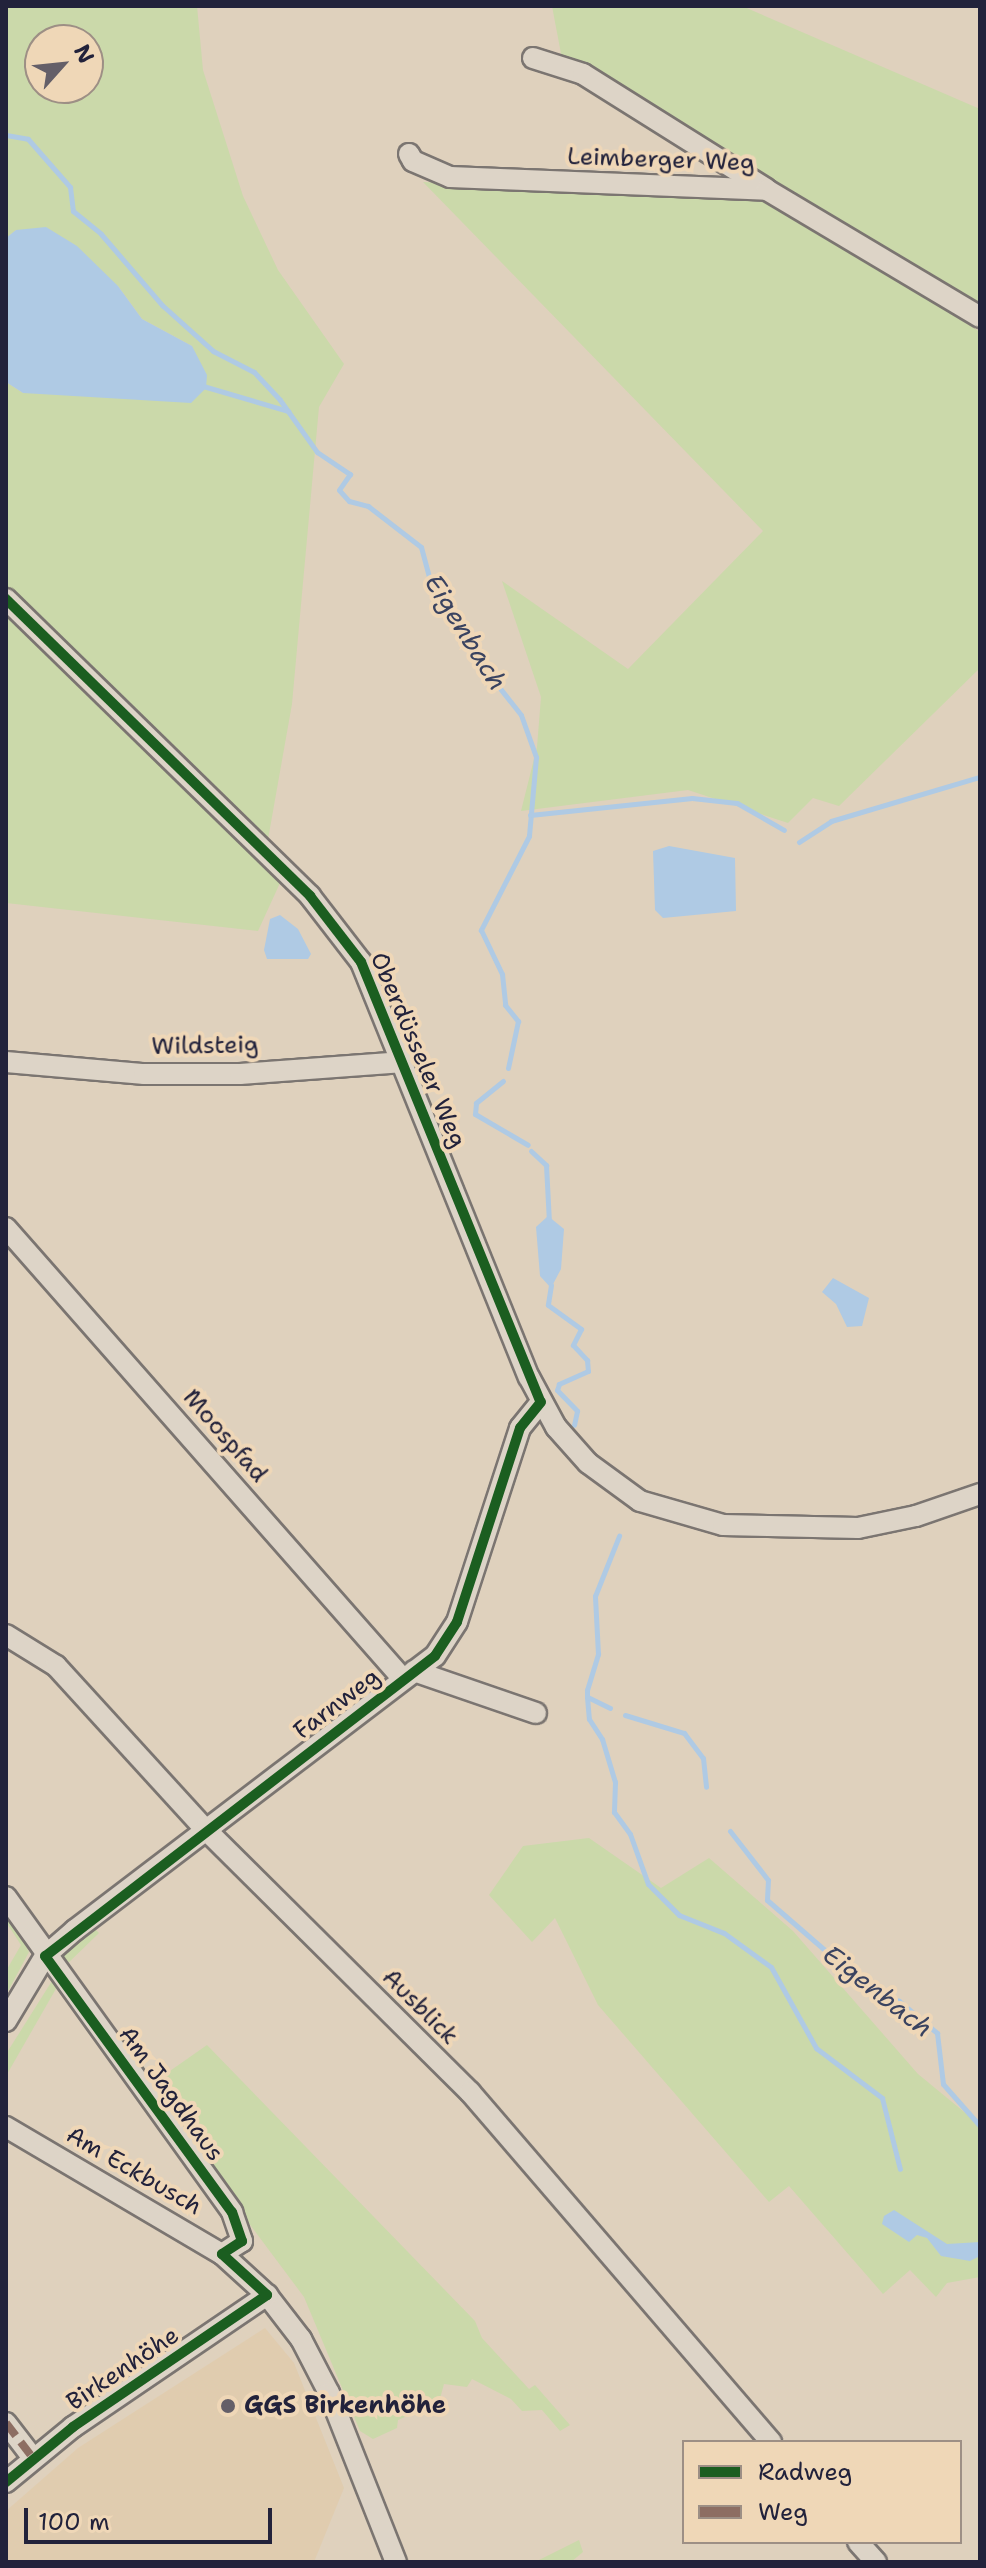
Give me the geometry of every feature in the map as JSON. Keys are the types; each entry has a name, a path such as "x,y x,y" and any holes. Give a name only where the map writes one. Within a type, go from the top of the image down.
{"street":[{"path":"533,58 583,74 767,190"},
{"name":"Leimberger Weg","path":"409,154 413,161 450,177 767,190 980,317"},
{"name":"Oberdüsseler Weg","path":"6,599 329,917 361,962 541,1402 588,1463 618,1488 694,1520 786,1530 858,1528 916,1516 980,1494"},
{"name":"Wildsteig","path":"6,1062 144,1074 240,1074 404,1062"},
{"name":"Moospfad","path":"6,1228 409,1675"},
{"name":"Farnweg","path":"6,2021 45,1956 205,1829 435,1656 457,1622 520,1428 541,1402"},
{"name":"Ausblick","path":"6,1635 56,1666 205,1829 470,2092 769,2440"},
{"name":"Farnweg","path":"409,1675 536,1713"},
{"name":"Am Jagdhaus","path":"6,1897 45,1956 232,2212 242,2241 228,2258"},
{"name":"Am Eckbusch","path":"6,2127 228,2258"},
{"path":"228,2258 267,2295 301,2339 329,2393 396,2562"},
{"name":"Birkenhöhe","path":"6,2482 33,2458 267,2295"},
{"path":"6,2423 33,2458"},
{"path":"860,2544 876,2562"}],"shaded area":[{"name":"GGS Birkenhöhe","path":"265,2328 294,2363 344,2488 314,2562 6,2562 6,2511 78,2448"}],"green space":[{"path":"6,6 197,6 203,70 243,196 278,270 344,364 319,407 292,704 267,845 280,883 258,931 6,903 6,382 23,393 192,346 142,319 118,286 16,230 6,238"},
{"path":"552,6 742,6 980,109 980,314 562,59"},
{"path":"423,182 768,198 980,332 980,668 839,806 813,798 788,823 688,790 521,811 537,747 541,697 502,581 628,669 763,531"},
{"path":"589,1838 661,1888 709,1858 793,1931 918,2074 980,2125 980,2277 947,2283 936,2297 910,2270 883,2294 789,2186 769,2202 598,2005 555,1918 532,1942 489,1895 523,1846"},
{"path":"6,1907 29,1952 6,1995 6,1971 21,1945 6,1922"},
{"path":"92,1926 99,1933 61,1970 63,1953"},
{"path":"52,1981 57,1987 6,2076 6,2054"},
{"path":"207,2045 475,2321 482,2338 529,2389 535,2385 570,2425 560,2431 542,2410 522,2411 511,2399 472,2379 467,2387 444,2384 439,2402 398,2420 397,2428 373,2439 360,2431 304,2297 147,2087"},
{"path":"579,2540 583,2552 571,2562 535,2562"}],"water":[{"path":"46,227 77,246 118,286 142,319 192,346 207,375 206,388 191,403 23,393 6,382 6,238 16,230"},
{"path":"669,846 735,858 736,911 663,918 655,910 653,851"},
{"path":"280,915 298,929 311,954 308,959 267,959 264,950 270,919"},
{"path":"548,1216 564,1229 561,1269 551,1288 540,1276 536,1227"},
{"path":"833,1278 869,1298 862,1326 847,1327 836,1304 822,1292"},
{"path":"894,2210 947,2244 980,2242 980,2256 970,2261 941,2256 927,2238 917,2235 909,2242 882,2224 884,2216"}],"waterway":[{"name":"Eigenbach","path":"6,135 28,139 70,187 73,211 101,234 162,305 213,351 254,372 280,400 317,452 350,474 339,490 349,501 368,506 421,547 431,584 444,588 453,616 472,636 480,663 521,715 536,757 529,836 481,930 502,974 505,1005 518,1021 508,1068"},
{"path":"203,386 288,411"},
{"path":"799,842 831,821 980,777"},
{"path":"530,815 692,798 737,803 784,830"},
{"name":"Eigenbach","path":"503,1081 476,1103 475,1114 528,1145"},
{"name":"Eigenbach","path":"531,1151 546,1165 549,1223"},
{"name":"Eigenbach","path":"551,1285 548,1305 581,1329 573,1345 587,1360 588,1371 559,1384 557,1390 577,1411 574,1425"},
{"name":"Eigenbach","path":"610,1708 587,1697 587,1690 598,1654 595,1596 619,1536"},
{"path":"587,1697 589,1719 602,1739 615,1782 614,1812 630,1834 648,1884 679,1915 724,1933 771,1967 816,2048 882,2098 900,2169"},
{"name":"Eigenbach","path":"625,1715 684,1733 703,1758 706,1787"},
{"name":"Eigenbach","path":"730,1831 768,1880 767,1900 879,1997 899,2001 937,2033 943,2084 980,2126"}],"marked path":[{"path":"6,2423 33,2458"}],"cycle path":[{"path":"6,599 310,896 361,962 541,1402 520,1428 457,1622 435,1656 45,1956 232,2212 242,2241 222,2254 267,2295 73,2427 6,2482"}],"place":[{"name":"GGS Birkenhöhe","path":"228,2406"}]}
